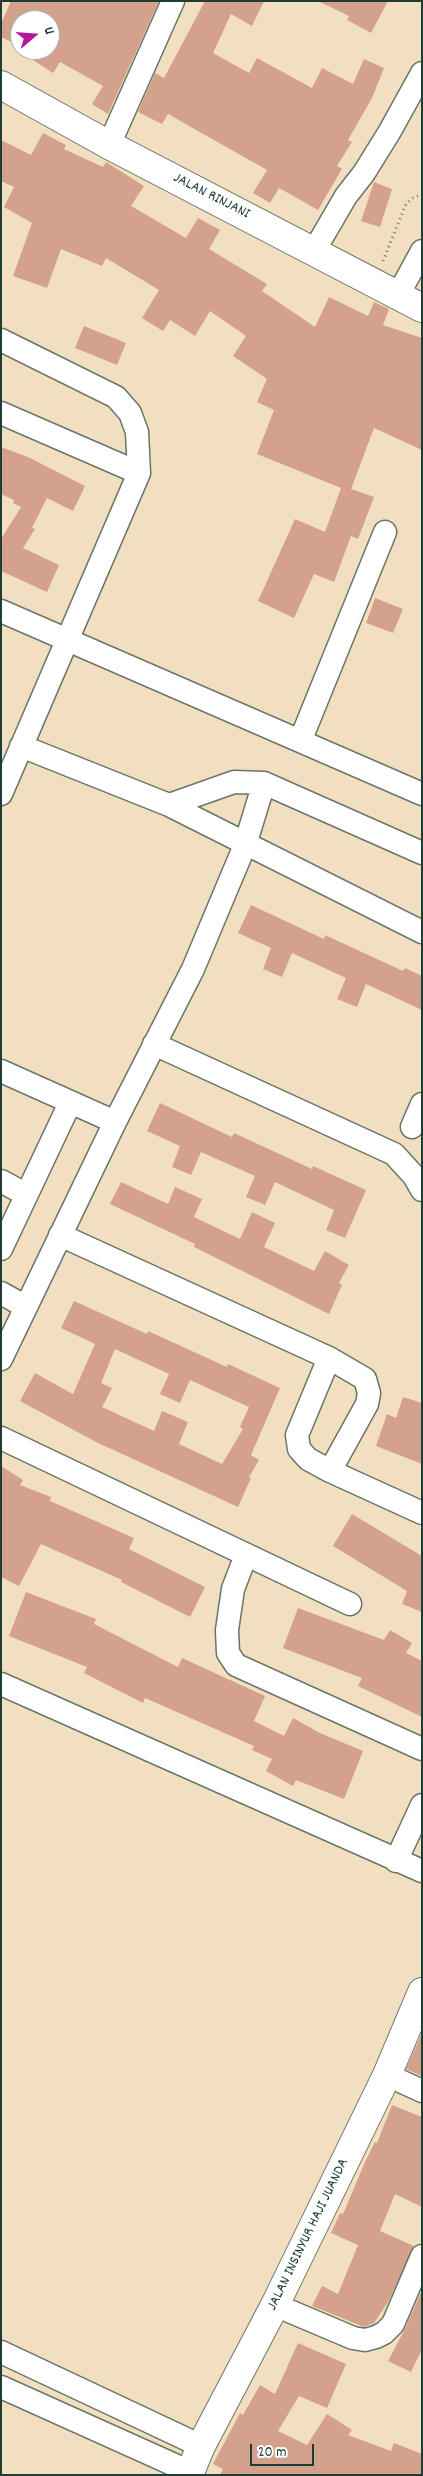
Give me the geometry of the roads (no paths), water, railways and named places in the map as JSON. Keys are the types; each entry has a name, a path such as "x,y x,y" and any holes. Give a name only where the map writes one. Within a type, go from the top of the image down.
{"street":[{"path":"110,145 173,1"},
{"path":"314,251 346,196 364,173 390,131 422,73"},
{"name":"JALAN RINJANI","path":"1,85 110,145 410,301"},
{"path":"410,301 422,251"},
{"path":"1,340 116,397 130,413 137,432 139,472 1,794"},
{"path":"1,413 139,472"},
{"path":"301,739 386,532"},
{"path":"1,611 301,739 422,794"},
{"path":"21,746 169,805 245,845 422,932"},
{"path":"169,805 234,782 264,783 422,853"},
{"path":"1,1359 115,1122 193,968 245,845 264,783"},
{"path":"154,1044 394,1154 414,1176 422,1190"},
{"path":"1,1071 115,1122"},
{"path":"1,1249 25,1194 70,1103"},
{"path":"412,1127 422,1104"},
{"path":"1,1181 25,1194"},
{"path":"60,1235 329,1358 365,1378 369,1393 367,1404 330,1471"},
{"path":"1,1294 26,1307"},
{"path":"329,1358 297,1436 299,1449 308,1459 330,1471 422,1513"},
{"path":"1,1438 350,1604"},
{"path":"246,1555 233,1589 227,1630 228,1653 236,1665 422,1749"},
{"path":"1,1684 422,1871"},
{"path":"396,1861 422,1805"},
{"name":"JALAN INSINYUR HAJI JUANDA","path":"190,2474 201,2446 275,2305 387,2076 422,1992"},
{"path":"387,2076 422,2091"},
{"path":"275,2305 353,2338 365,2340 376,2337 384,2333 393,2324 422,2256"},
{"path":"1,2352 201,2446"},
{"path":"1,2387 190,2474"}]}
